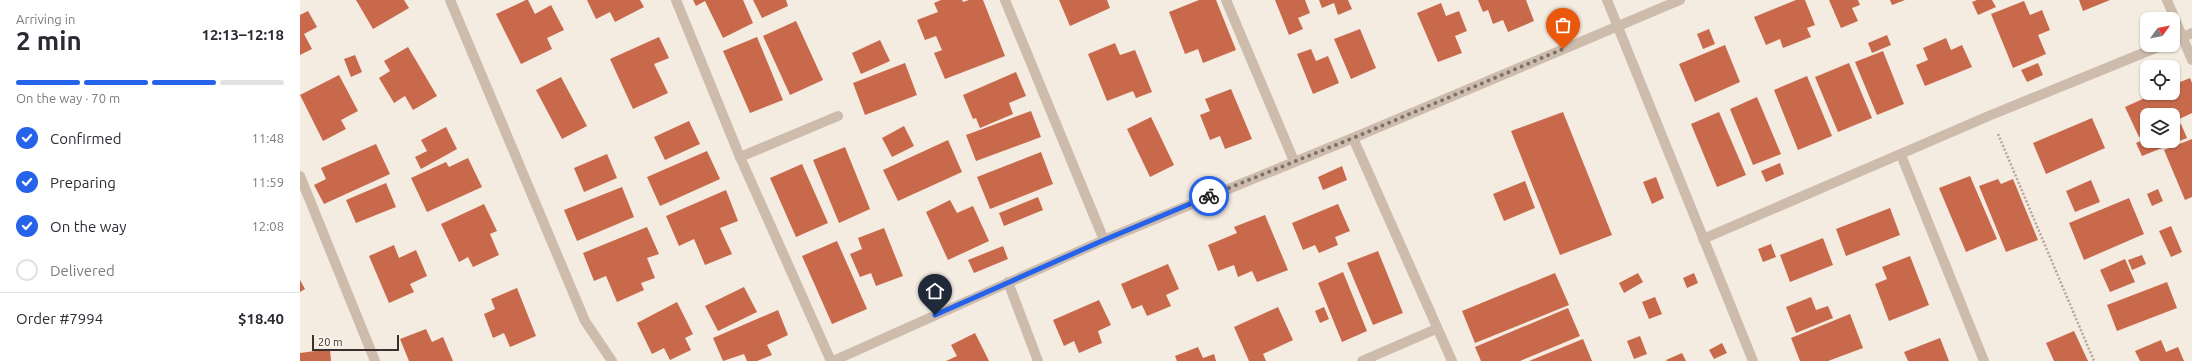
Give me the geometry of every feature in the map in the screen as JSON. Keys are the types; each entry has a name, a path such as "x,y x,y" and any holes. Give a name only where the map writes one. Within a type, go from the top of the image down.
{"street":[{"path":"450,0 585,321 612,361"},
{"path":"676,0 740,157 832,361 1104,240 1353,138 1680,0"},
{"path":"1005,0 1104,240"},
{"path":"1226,0 1294,161"},
{"path":"1607,0 1619,25 1703,239 1753,361"},
{"path":"2167,0 2170,12"},
{"path":"2180,38 2192,33"},
{"path":"2180,42 2192,60"},
{"path":"1703,239 1901,155 1990,115 2146,52"},
{"path":"740,157 838,116"},
{"path":"1353,138 1436,330 1452,361"},
{"path":"1901,155 1984,361"},
{"path":"300,176 316,212 375,361"},
{"path":"1008,282 1038,361"},
{"path":"1362,361 1436,330"}],"path":[{"path":"1990,115 2094,361"}],"building":[{"path":"356,0 404,0 409,8 373,29"},
{"path":"528,0 535,14 551,5 564,30 547,38 552,49 521,64 496,14"},
{"path":"587,0 640,0 644,7 615,22 610,12 596,19"},
{"path":"693,0 743,0 753,23 723,38 705,1 696,6"},
{"path":"753,0 786,0 788,6 762,18"},
{"path":"941,0 962,0 963,2 969,0 983,0 1005,56 945,79 934,53 942,50 936,36 925,40 917,20 938,12 934,3"},
{"path":"1059,0 1107,0 1110,8 1070,26"},
{"path":"1199,0 1216,0 1236,50 1203,63 1198,49 1185,54 1169,12"},
{"path":"1275,0 1305,0 1310,13 1298,18 1303,29 1289,35"},
{"path":"1319,0 1348,0 1352,9 1338,15 1334,3 1322,8"},
{"path":"1478,0 1526,0 1534,21 1508,32 1503,20 1493,24 1488,10 1483,12"},
{"path":"1796,0 1805,0 1815,25 1807,28 1811,37 1783,48 1780,39 1766,45 1754,17"},
{"path":"1829,0 1858,0 1860,5 1852,8 1858,21 1841,28"},
{"path":"1890,0 1905,0 1892,5"},
{"path":"1977,0 1992,0 1996,7 1978,15 1972,2"},
{"path":"2079,0 2110,0 2083,11"},
{"path":"2024,1 2030,15 2042,10 2050,30 2038,35 2046,54 2013,68 1991,14"},
{"path":"1441,3 1446,16 1459,11 1467,31 1455,36 1462,53 1438,62 1417,13"},
{"path":"308,11 317,27 304,34 312,49 300,55 300,15"},
{"path":"796,21 823,80 790,95 763,36"},
{"path":"1360,29 1376,68 1351,79 1334,39"},
{"path":"1709,29 1715,44 1703,49 1697,34"},
{"path":"1887,35 1891,45 1872,53 1868,43"},
{"path":"659,37 669,58 654,64 668,93 633,109 610,59"},
{"path":"757,37 783,100 750,113 723,51"},
{"path":"1946,38 1951,50 1962,45 1972,67 1925,86 1916,65 1928,60 1923,48"},
{"path":"880,40 890,61 861,74 852,53"},
{"path":"1115,43 1120,55 1135,50 1152,92 1136,98 1133,91 1107,101 1088,54"},
{"path":"1725,45 1740,82 1695,102 1679,64"},
{"path":"408,47 437,96 413,110 405,96 394,103 379,78 390,71 384,61"},
{"path":"1311,49 1316,61 1328,56 1339,83 1313,94 1297,54"},
{"path":"1883,51 1904,104 1877,115 1855,62"},
{"path":"355,55 362,72 351,77 344,59"},
{"path":"905,63 917,95 865,115 853,83"},
{"path":"1849,63 1872,118 1838,132 1815,77"},
{"path":"2038,63 2043,75 2027,82 2021,70"},
{"path":"1016,72 1026,96 1009,103 1013,114 980,128 976,118 973,119 963,95"},
{"path":"339,75 358,111 341,120 346,129 323,141 300,95"},
{"path":"1807,76 1832,136 1798,150 1774,90"},
{"path":"561,77 587,126 562,139 536,90"},
{"path":"2190,78 2192,83 2192,113 2180,119 2180,108 2140,108 2139,137 2125,107 2140,100 2180,100 2180,82"},
{"path":"1231,89 1252,139 1225,149 1220,136 1210,140 1200,115 1210,111 1205,99"},
{"path":"1757,97 1781,154 1753,165 1730,109"},
{"path":"1031,111 1041,137 976,161 966,135"},
{"path":"1563,112 1612,235 1560,255 1511,131"},
{"path":"1719,112 1746,175 1717,187 1691,124"},
{"path":"1151,117 1174,165 1150,177 1127,129"},
{"path":"2092,118 2105,148 2046,174 2033,143"},
{"path":"689,121 700,144 665,160 654,137"},
{"path":"2180,124 2187,138 2180,141"},
{"path":"904,126 914,146 892,157 882,138"},
{"path":"446,127 457,149 421,169 415,157 427,151 421,140"},
{"path":"2192,139 2192,197 2185,200 2164,150 2169,148 2180,148 2180,144"},
{"path":"948,140 962,172 898,201 883,170"},
{"path":"2140,141 2140,148 2162,148 2142,156 2136,143"},
{"path":"376,144 390,174 324,204 314,185 326,179 321,168"},
{"path":"845,147 870,209 839,223 813,160"},
{"path":"707,151 720,179 660,206 647,177"},
{"path":"1041,152 1053,184 990,209 977,177"},
{"path":"607,154 617,178 584,192 574,168"},
{"path":"468,158 482,187 427,212 411,178 446,162 449,167"},
{"path":"1780,163 1784,174 1766,182 1761,171"},
{"path":"802,164 828,223 796,237 770,178"},
{"path":"1342,166 1347,180 1323,190 1318,177"},
{"path":"1970,176 1997,239 1966,252 1939,188"},
{"path":"1656,177 1664,198 1652,204 1643,182"},
{"path":"1998,179 2001,184 2013,179 2038,240 2006,252 1979,186"},
{"path":"2091,180 2100,202 2075,212 2066,191"},
{"path":"1525,181 1535,208 1504,221 1493,194"},
{"path":"386,183 396,207 356,223 346,200"},
{"path":"622,187 634,217 577,241 564,210"},
{"path":"2158,189 2163,201 2152,206 2147,194"},
{"path":"726,190 738,221 720,228 732,254 705,265 694,239 679,246 666,216"},
{"path":"1038,197 1043,210 1004,226 999,213"},
{"path":"2129,198 2144,234 2084,260 2069,223"},
{"path":"950,200 957,213 973,206 989,241 948,260 926,212"},
{"path":"484,204 497,231 490,234 499,255 473,267 468,257 459,262 441,224"},
{"path":"1338,204 1350,231 1335,237 1338,245 1319,253 1315,245 1303,250 1292,223"},
{"path":"1890,208 1900,235 1846,256 1836,229"},
{"path":"1265,215 1288,270 1257,282 1252,271 1238,277 1234,265 1218,271 1208,245 1237,233 1234,227"},
{"path":"2171,226 2182,252 2171,257 2159,231"},
{"path":"647,227 659,254 647,258 655,278 641,283 644,290 617,302 606,276 594,281 583,253"},
{"path":"884,228 903,276 876,286 871,273 860,277 850,254 862,249 858,238"},
{"path":"1823,238 1833,265 1790,282 1780,255"},
{"path":"837,241 867,309 832,324 802,256"},
{"path":"1771,244 1776,257 1763,262 1758,249"},
{"path":"394,245 399,258 416,250 427,276 410,284 414,292 389,303 369,256"},
{"path":"1003,246 1008,259 974,273 968,260"},
{"path":"1378,251 1403,313 1373,325 1347,263"},
{"path":"2142,255 2146,264 2132,270 2128,260"},
{"path":"1910,256 1929,305 1889,321 1875,284 1887,279 1882,267"},
{"path":"2125,259 2135,282 2110,292 2100,270"},
{"path":"1168,264 1179,289 1166,295 1171,306 1147,316 1142,305 1132,309 1121,284"},
{"path":"1343,272 1367,331 1342,342 1318,283"},
{"path":"1555,273 1569,305 1475,343 1462,311"},
{"path":"1638,273 1643,282 1624,293 1619,283"},
{"path":"1694,273 1698,283 1687,288 1683,278"},
{"path":"300,280 305,289 300,292"},
{"path":"2167,282 2177,308 2117,331 2107,305"},
{"path":"744,287 757,312 718,331 705,306"},
{"path":"517,288 536,336 510,347 504,333 493,338 484,314 495,309 491,299"},
{"path":"1655,297 1662,314 1649,319 1642,302"},
{"path":"1811,297 1816,310 1828,306 1833,318 1796,333 1786,307"},
{"path":"1099,300 1111,325 1098,331 1102,343 1079,353 1074,341 1064,346 1053,320"},
{"path":"677,302 693,334 685,338 691,350 670,360 664,348 652,354 637,323"},
{"path":"1278,307 1293,340 1263,354 1266,361 1249,361 1234,327"},
{"path":"1324,307 1329,319 1320,323 1315,311"},
{"path":"1568,308 1580,336 1520,361 1481,361 1475,347"},
{"path":"778,310 788,335 767,345 772,355 757,361 747,361 744,354 723,361 713,338"},
{"path":"1850,314 1863,348 1828,361 1800,361 1791,338"},
{"path":"426,329 432,342 443,337 453,361 409,361 400,339"},
{"path":"2074,331 2088,361 2054,361 2046,343"},
{"path":"975,333 989,361 946,361 957,356 951,345"},
{"path":"1640,336 1647,354 1634,359 1627,341"},
{"path":"1940,338 1949,361 1908,361 1904,352"},
{"path":"1583,339 1592,361 1529,361"},
{"path":"2161,340 2166,352 2178,347 2184,361 2140,361 2135,351"},
{"path":"1722,343 1727,353 1714,359 1709,350"},
{"path":"1198,347 1203,358 1214,354 1216,361 1177,361 1175,356"},
{"path":"330,349 331,361 300,361 300,353"},
{"path":"1682,353 1686,361 1666,360"}],"way so far":[{"path":"1209,196 1353,138 1563,49"}],"route":[{"path":"935,315 1104,240 1209,196"}]}
